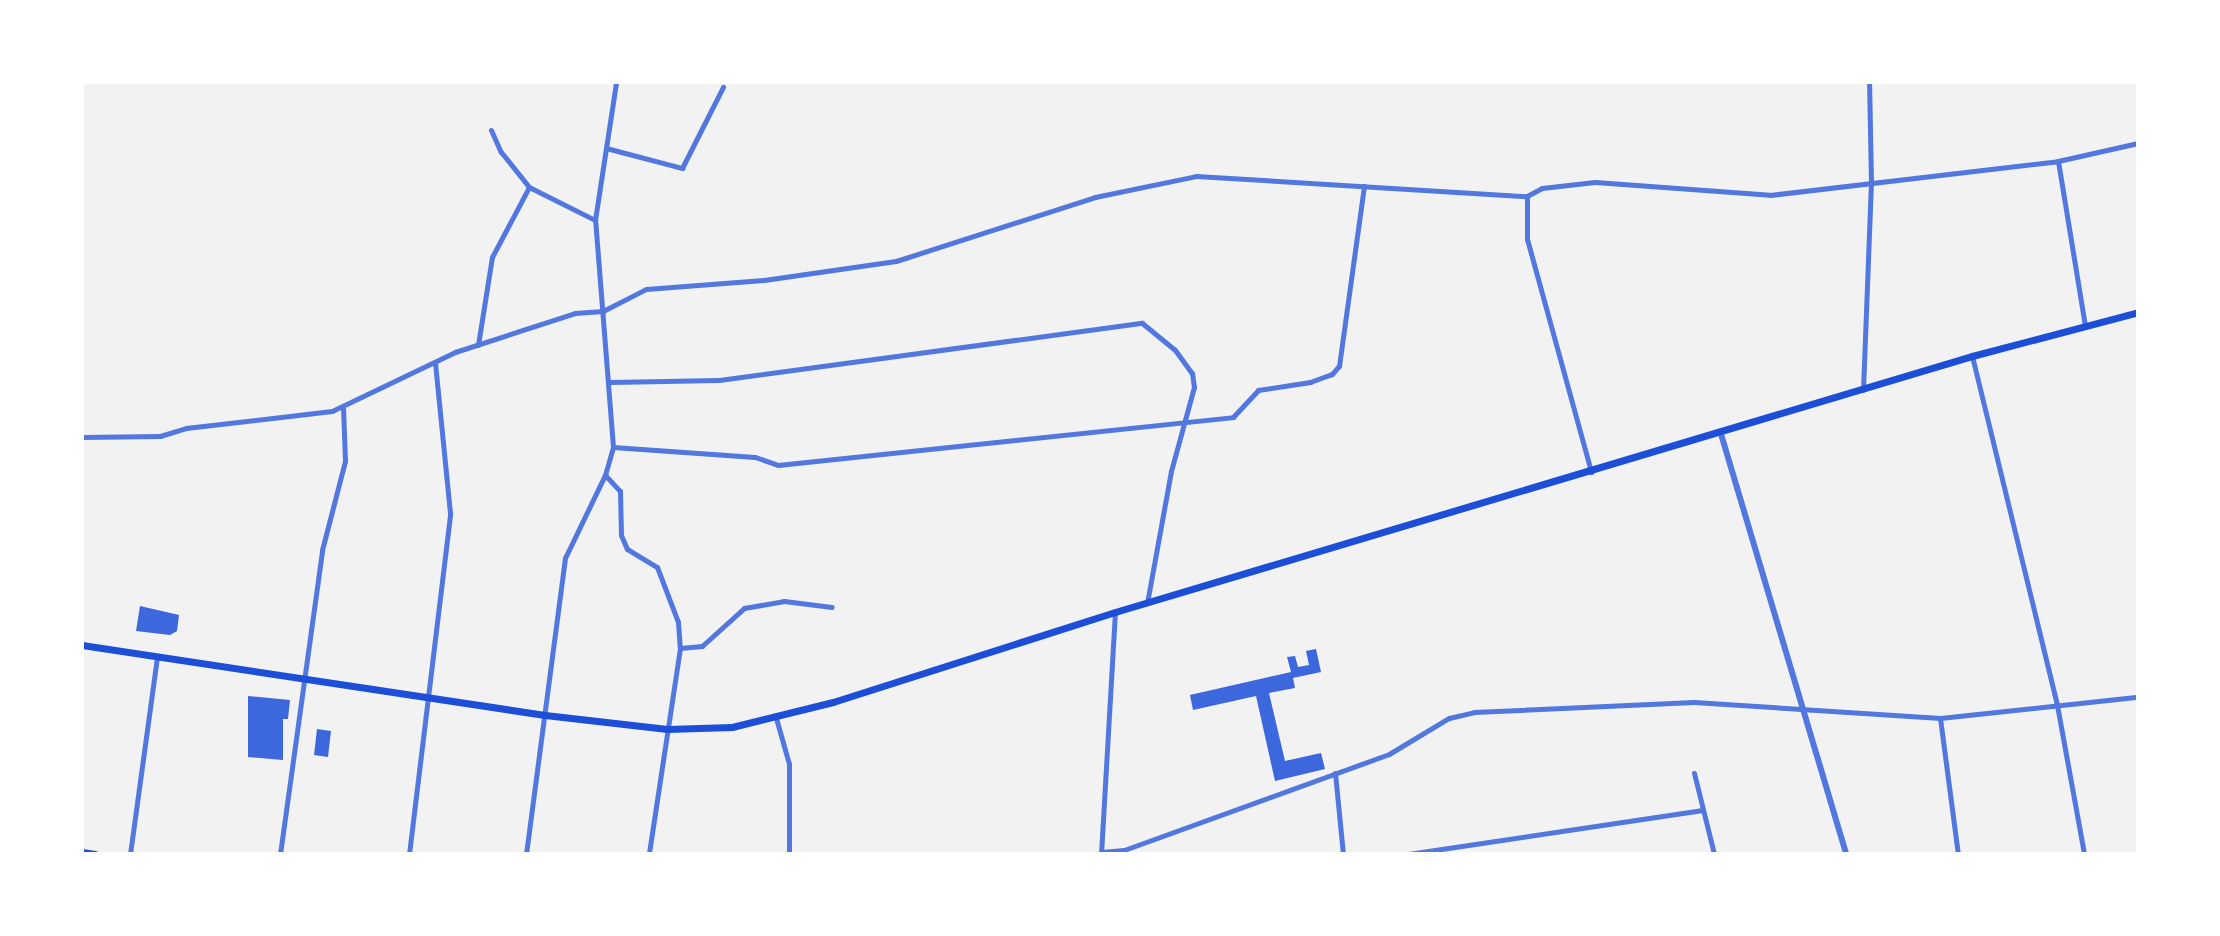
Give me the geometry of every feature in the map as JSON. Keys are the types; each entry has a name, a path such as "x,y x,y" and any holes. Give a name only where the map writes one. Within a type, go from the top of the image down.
{"main road":[{"path":"82,645 545,715 667,729 695,730 776,718 1115,612 1591,473 1972,356 2138,312"},
{"path":"82,852 95,854"}],"street":[{"path":"526,854 565,558 605,475 613,447 595,220 616,82"},
{"path":"1863,391 1871,183 1869,82"},
{"path":"606,148 682,168 723,87"},
{"path":"491,130 501,152 529,187 595,220"},
{"path":"82,437 160,436 186,428 343,406 478,345 575,313 603,311 646,289 764,280 896,261 1095,197 1196,176 1527,196 1542,188 1595,182 1770,195 2058,161 2138,143"},
{"path":"2058,161 2085,325"},
{"path":"613,447 755,457 778,465 1188,418 1233,417 1258,390 1332,374 1342,354 1364,186"},
{"path":"478,345 492,257 529,187"},
{"path":"1527,196 1527,239 1591,473"},
{"path":"610,382 719,380 1142,323 1154,329 1192,373 1188,418 1171,471 1147,603"},
{"path":"1972,356 2057,705 2084,854"},
{"path":"409,854 450,513 435,363"},
{"path":"280,854 322,550 345,461 343,406"},
{"path":"1721,434 1800,708 1846,854"},
{"path":"605,475 620,491 621,535 627,549 657,567 678,622 680,648 649,854"},
{"path":"680,648 702,646 744,608 784,601 832,607"},
{"path":"1115,612 1101,853 1124,850 1335,773 1418,741 1449,718 1474,712 1694,702 1940,718 2138,697"},
{"path":"130,854 157,656"},
{"path":"776,718 789,764 789,854"},
{"path":"1940,718 1958,854"},
{"path":"1335,773 1343,854"},
{"path":"1694,773 1714,854"},
{"path":"1408,854 1703,810"}],"building":[{"path":"140,606 179,615 177,631 170,635 136,631"},
{"path":"1316,649 1321,672 1293,678 1295,688 1269,693 1285,761 1321,753 1325,769 1275,781 1256,696 1193,710 1190,695 1291,672 1287,657 1295,656 1298,667 1309,665 1306,651"},
{"path":"248,696 290,700 288,719 283,719 283,760 248,757"},
{"path":"317,729 331,731 328,757 314,755"}]}
